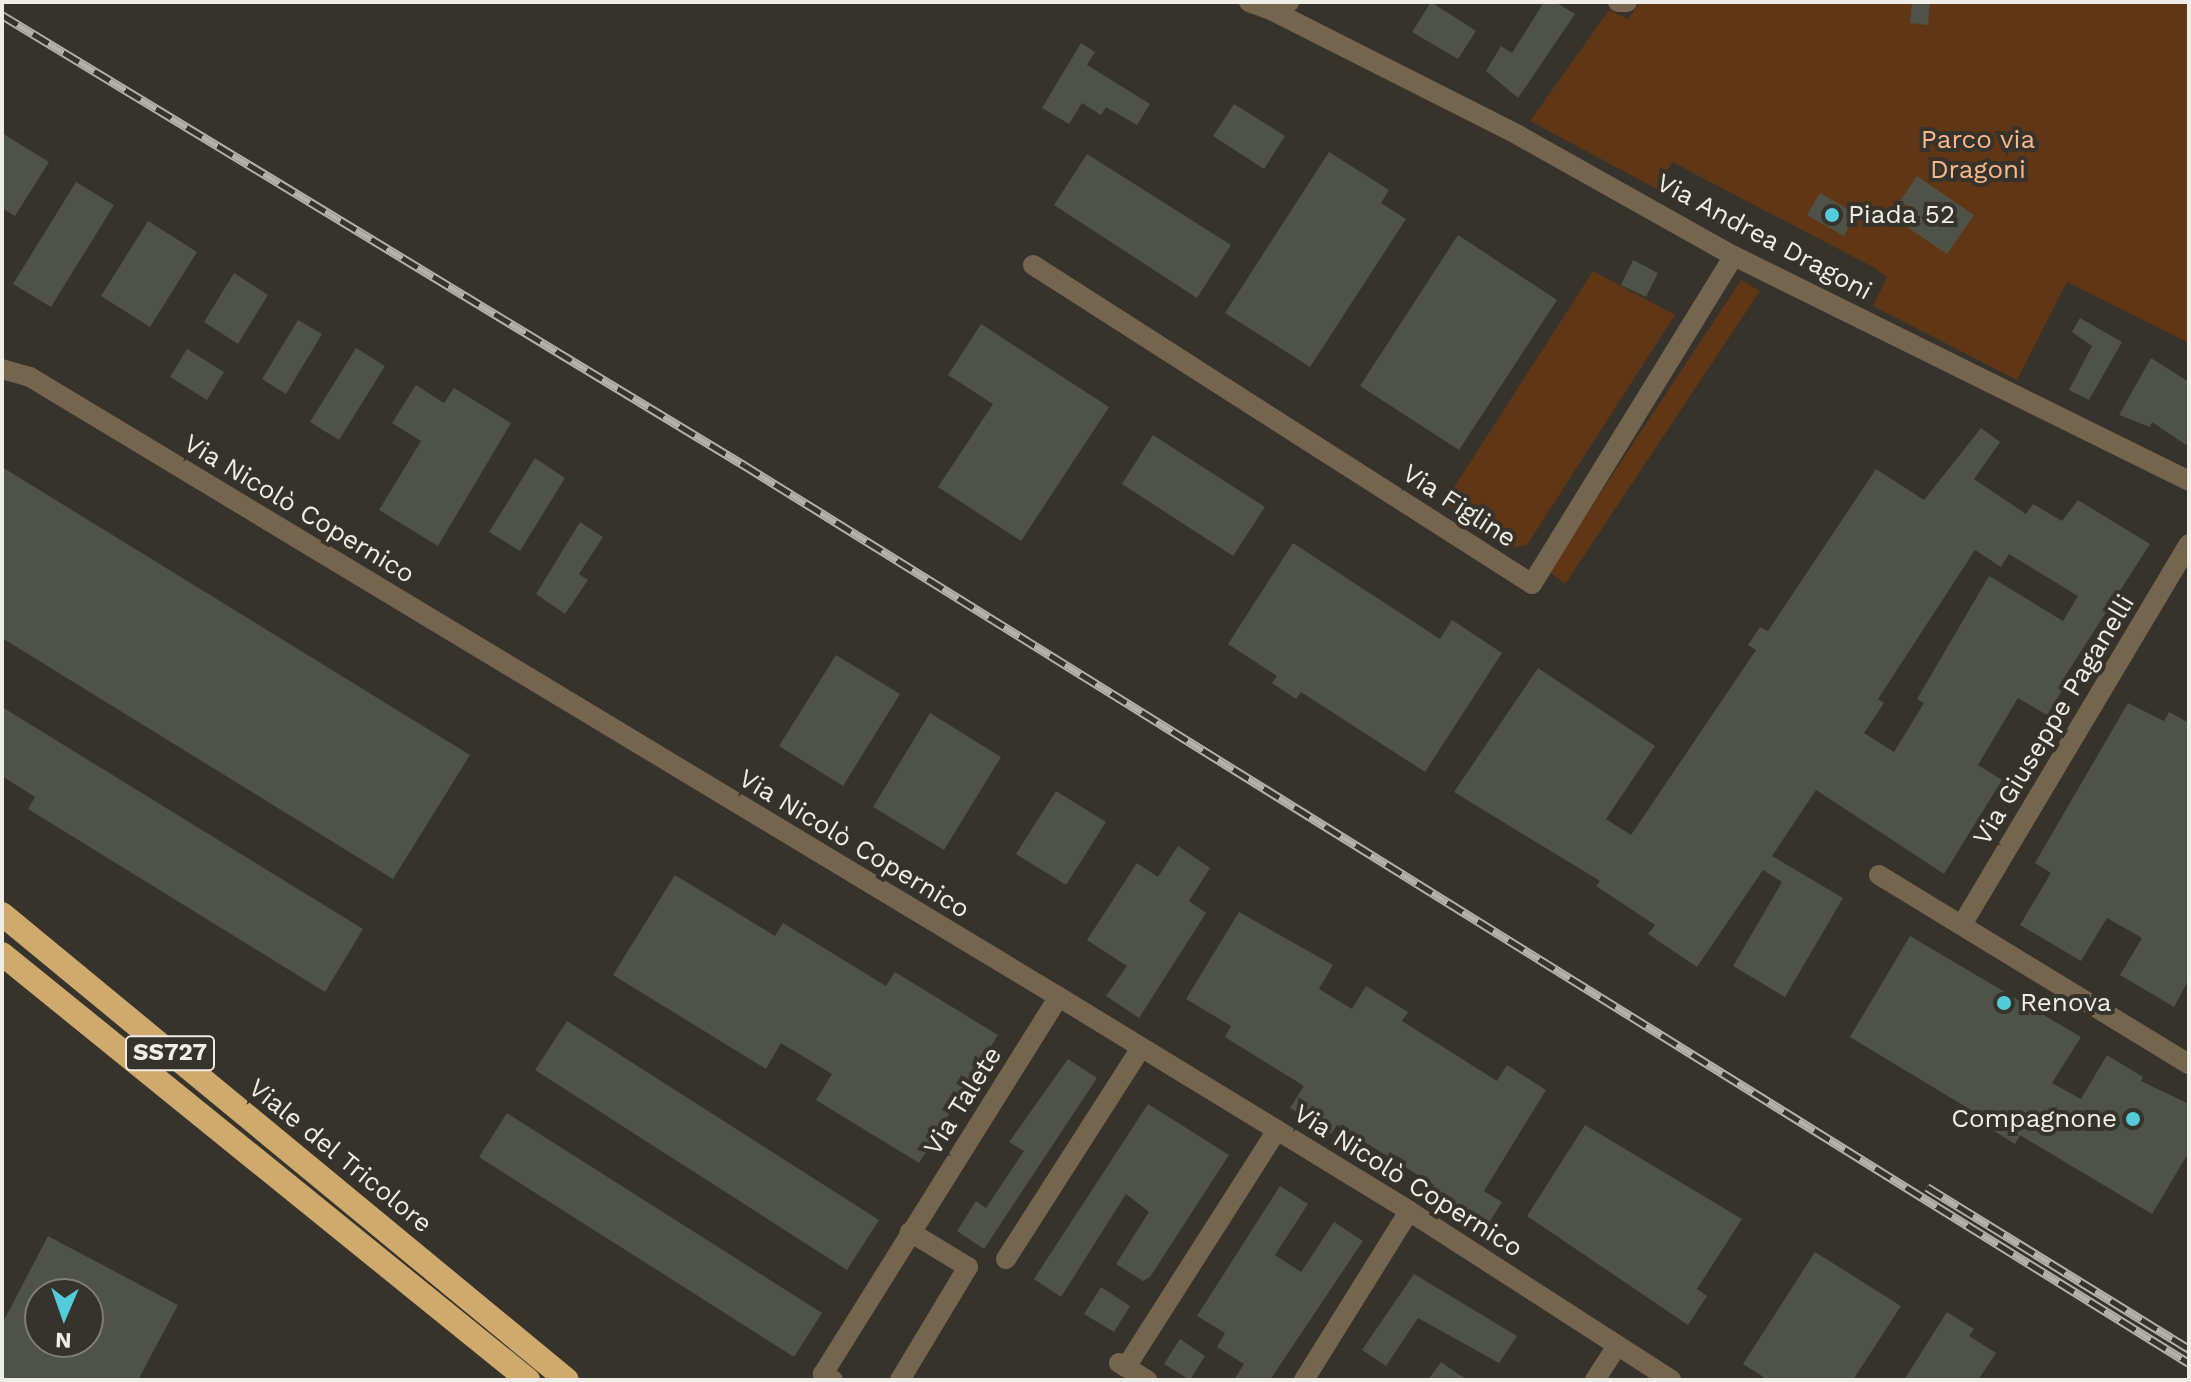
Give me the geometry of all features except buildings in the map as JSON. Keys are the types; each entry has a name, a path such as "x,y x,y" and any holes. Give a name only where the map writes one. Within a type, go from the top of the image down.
{"highway":[{"name":"Viale del Tricolore","path":"2,914 567,1380"},
{"name":"Viale del Tricolore","path":"2,954 528,1380"}],"street":[{"name":"Via Andrea Dragoni","path":"1249,2 1280,6 1318,32 1518,135 1734,256 2189,481"},
{"path":"1299,2 1318,32"},
{"path":"1618,2 1627,2"},
{"name":"Via Figline","path":"1033,265 1532,584 1734,256"},
{"name":"Via Nicolò Copernico","path":"2,369 43,385 1059,997 1409,1211 1671,1380"},
{"name":"Via Giuseppe Paganelli","path":"1963,923 2189,544"},
{"path":"1879,875 2188,1061"},
{"name":"Via Talete","path":"833,1380 823,1374 1059,997"},
{"path":"1006,1259 1141,1048"},
{"path":"1147,1380 1123,1365 1277,1130"},
{"path":"1304,1380 1409,1211"},
{"path":"900,1380 968,1267 910,1232"},
{"path":"1595,1380 1617,1346"}],"green space":[{"name":"Parco via Dragoni","path":"1640,2 2189,2 2189,343 2067,282 2017,380 1873,306 1887,277 1875,268 1672,162 1657,189 1530,121 1609,10 1628,19"},
{"path":"1593,271 1675,315 1527,545 1509,548 1444,503"},
{"path":"1741,280 1760,291 1565,584 1551,573 1553,565"}],"railway":[{"path":"2,15 744,465 2189,1363"},
{"path":"1927,1187 2189,1349"}],"place":[{"name":"Piada 52","path":"1832,215"},
{"name":"Renova","path":"2004,1003"},
{"name":"Compagnone","path":"2133,1119"}]}
